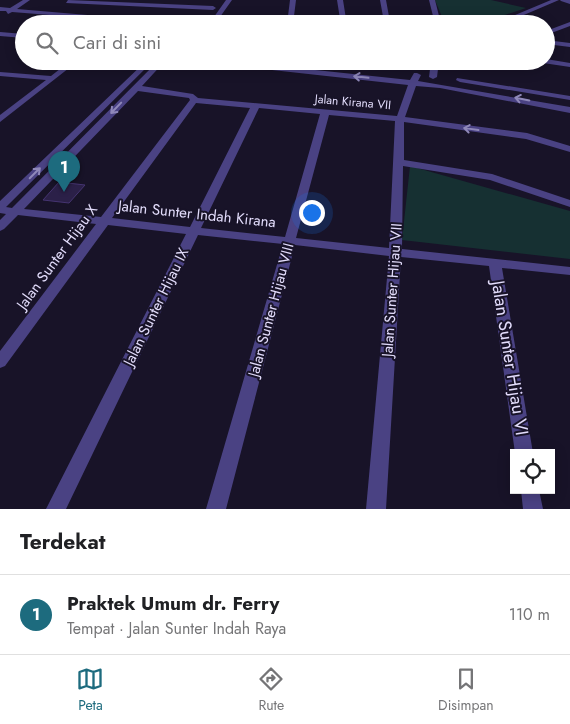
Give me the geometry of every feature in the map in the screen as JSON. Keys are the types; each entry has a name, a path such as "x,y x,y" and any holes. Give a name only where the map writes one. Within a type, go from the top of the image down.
{"street":[{"path":"0,16 27,0"},
{"path":"151,6 156,0"},
{"path":"208,15 218,0"},
{"path":"218,15 229,0"},
{"path":"292,15 293,0"},
{"path":"340,0 342,15"},
{"path":"384,0 386,15"},
{"path":"432,0 436,15"},
{"path":"519,15 556,0"},
{"path":"563,0 570,2"},
{"path":"53,14 70,1 212,8"},
{"path":"0,10 67,15"},
{"path":"555,30 570,24"},
{"path":"0,34 15,35"},
{"path":"0,41 15,42"},
{"path":"555,43 570,45"},
{"path":"555,62 570,65"},
{"path":"0,119 63,70"},
{"path":"0,208 141,70"},
{"path":"0,227 153,70"},
{"path":"318,70 416,78 433,77 515,88 570,98"},
{"path":"372,70 382,71"},
{"path":"433,77 434,70"},
{"path":"391,72 570,110"},
{"path":"0,74 52,78"},
{"name":"Jalan Sunter Hijau VII","path":"376,509 395,253 400,119 416,78"},
{"name":"Jalan Kirana VII","path":"136,88 192,96 194,100 400,119 527,136 570,149"},
{"name":"Jalan Sunter Hijau X","path":"0,362 194,100"},
{"name":"Jalan Sunter Hijau IX","path":"56,509 256,105"},
{"name":"Jalan Sunter Hijau VIII","path":"216,509 325,112"},
{"path":"397,162 492,177 570,204"},
{"name":"Jalan Sunter Indah Kirana","path":"0,208 15,212 570,271"},
{"name":"Jalan Sunter Hijau VI","path":"495,263 523,449"},
{"path":"531,494 533,509"}],"green space":[{"path":"435,0 491,0 526,8 505,15 441,15"},
{"path":"410,166 570,211 570,259 402,240"}],"building":[{"path":"59,182 85,185 69,203 43,200"}],"place":[{"name":"Praktek Umum dr. Ferry","path":"64,192"}]}
